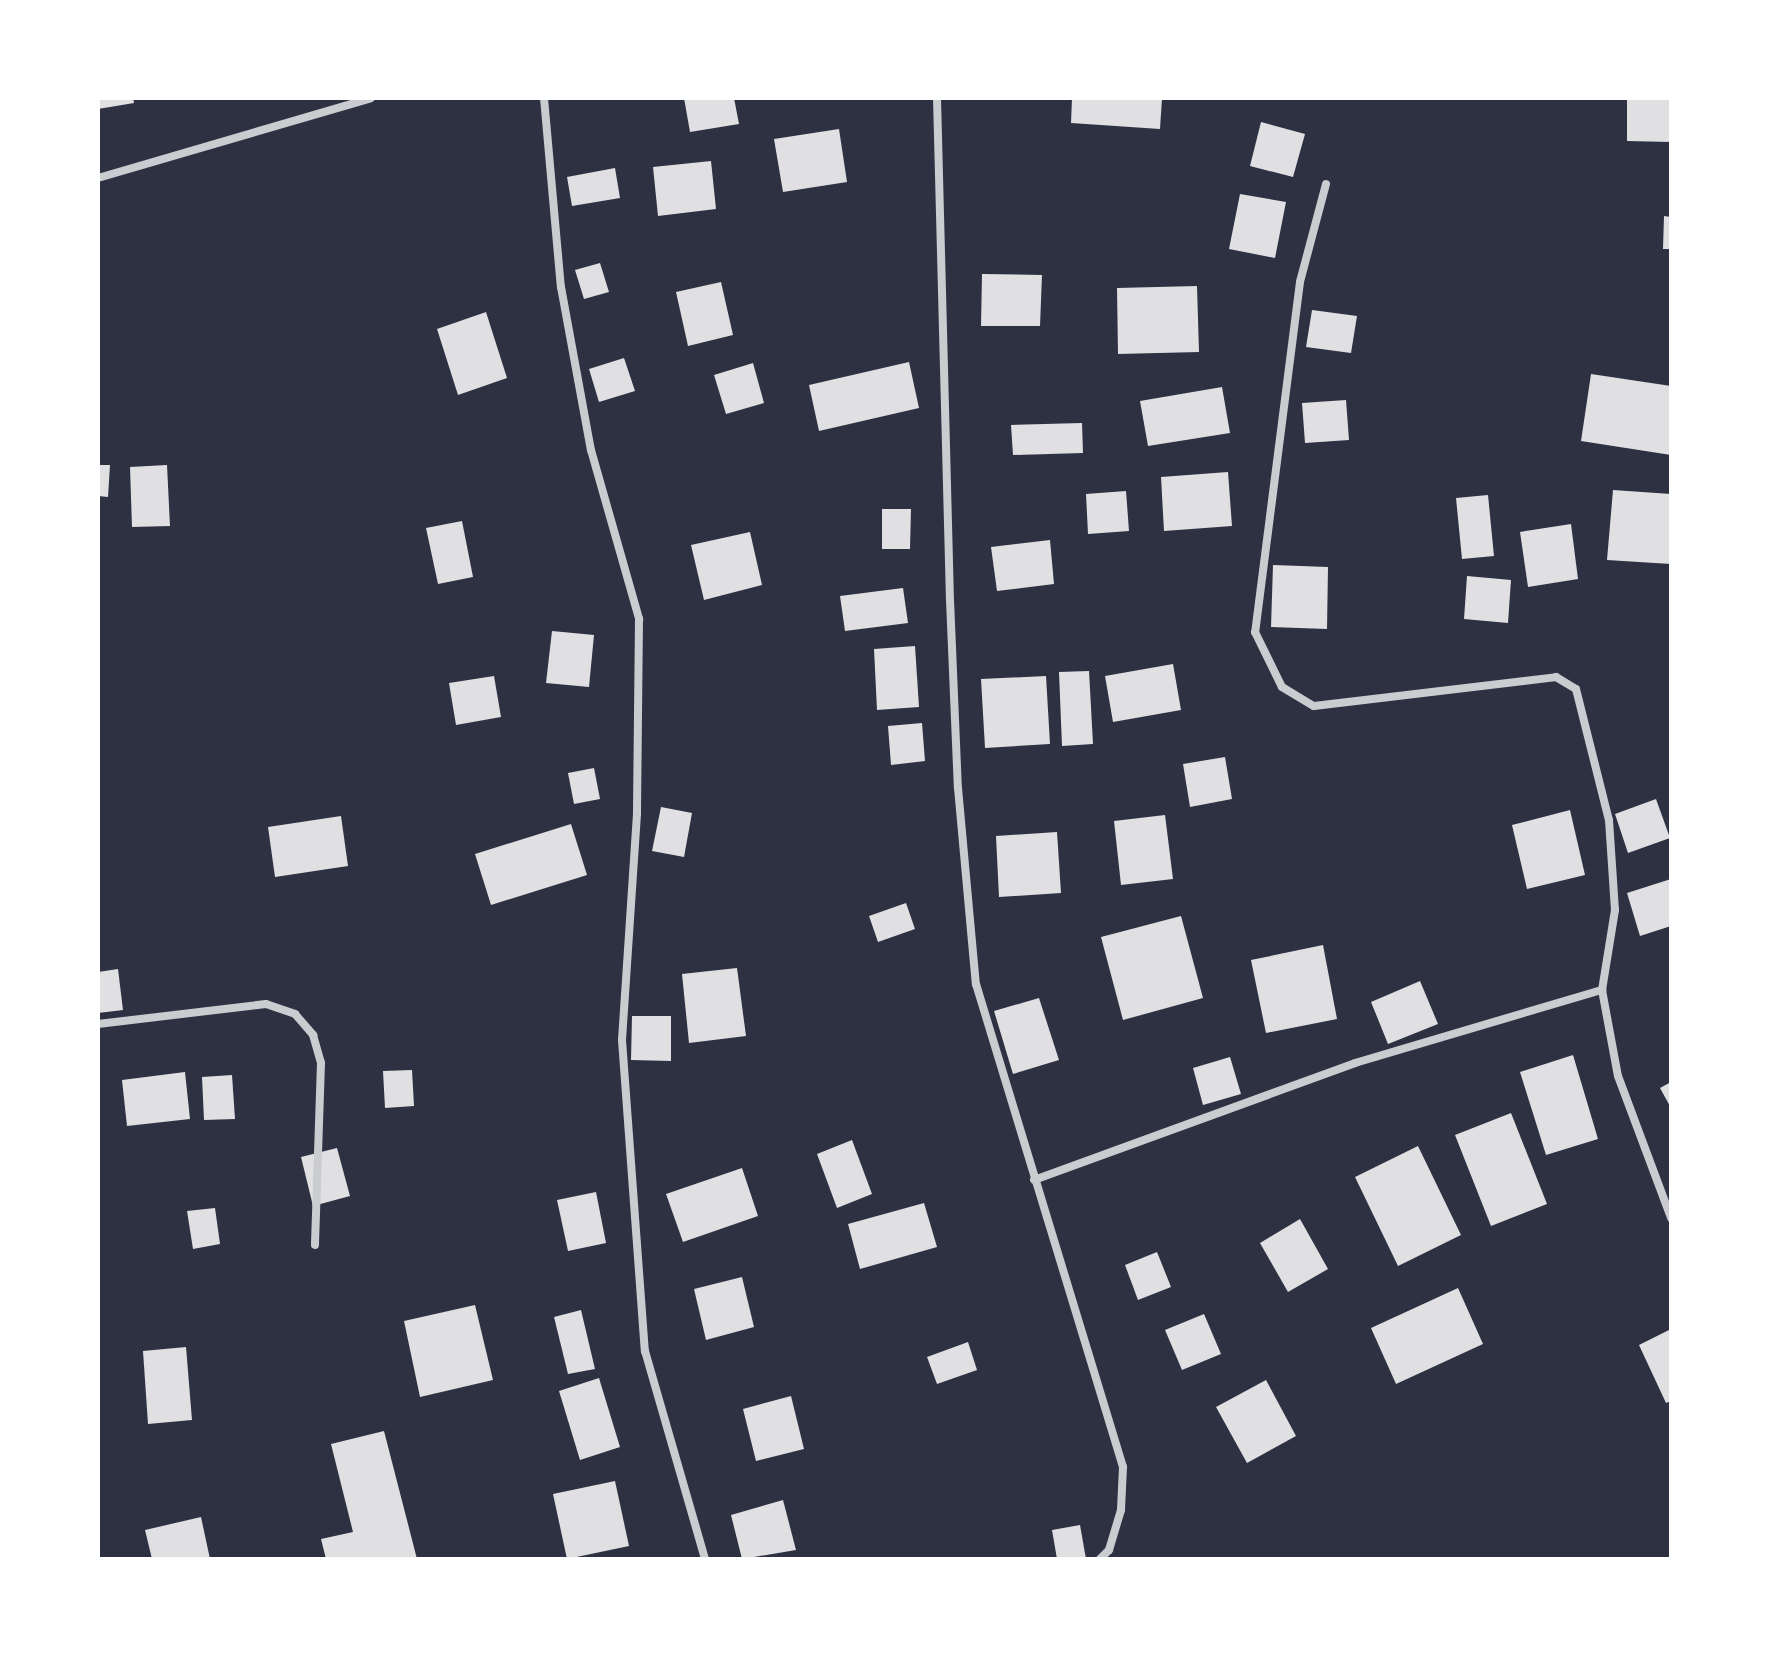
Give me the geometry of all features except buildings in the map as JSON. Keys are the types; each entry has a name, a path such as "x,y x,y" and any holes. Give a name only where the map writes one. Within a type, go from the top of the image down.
{"street":[{"path":"98,178 371,98"},
{"path":"544,98 561,287 591,450 639,619 637,814 622,1040 645,1351 705,1559"},
{"path":"937,98 958,788 976,984 1123,1467 1121,1510 1109,1550 1100,1559"},
{"path":"1326,184 1300,282 1255,632 1282,687 1314,706 1556,677 1576,689 1609,820 1615,910 1602,990 1618,1076 1671,1218"},
{"path":"1034,1180 1355,1063 1602,990"},
{"path":"98,1024 266,1004 295,1014 313,1035 321,1063 315,1245"}]}
